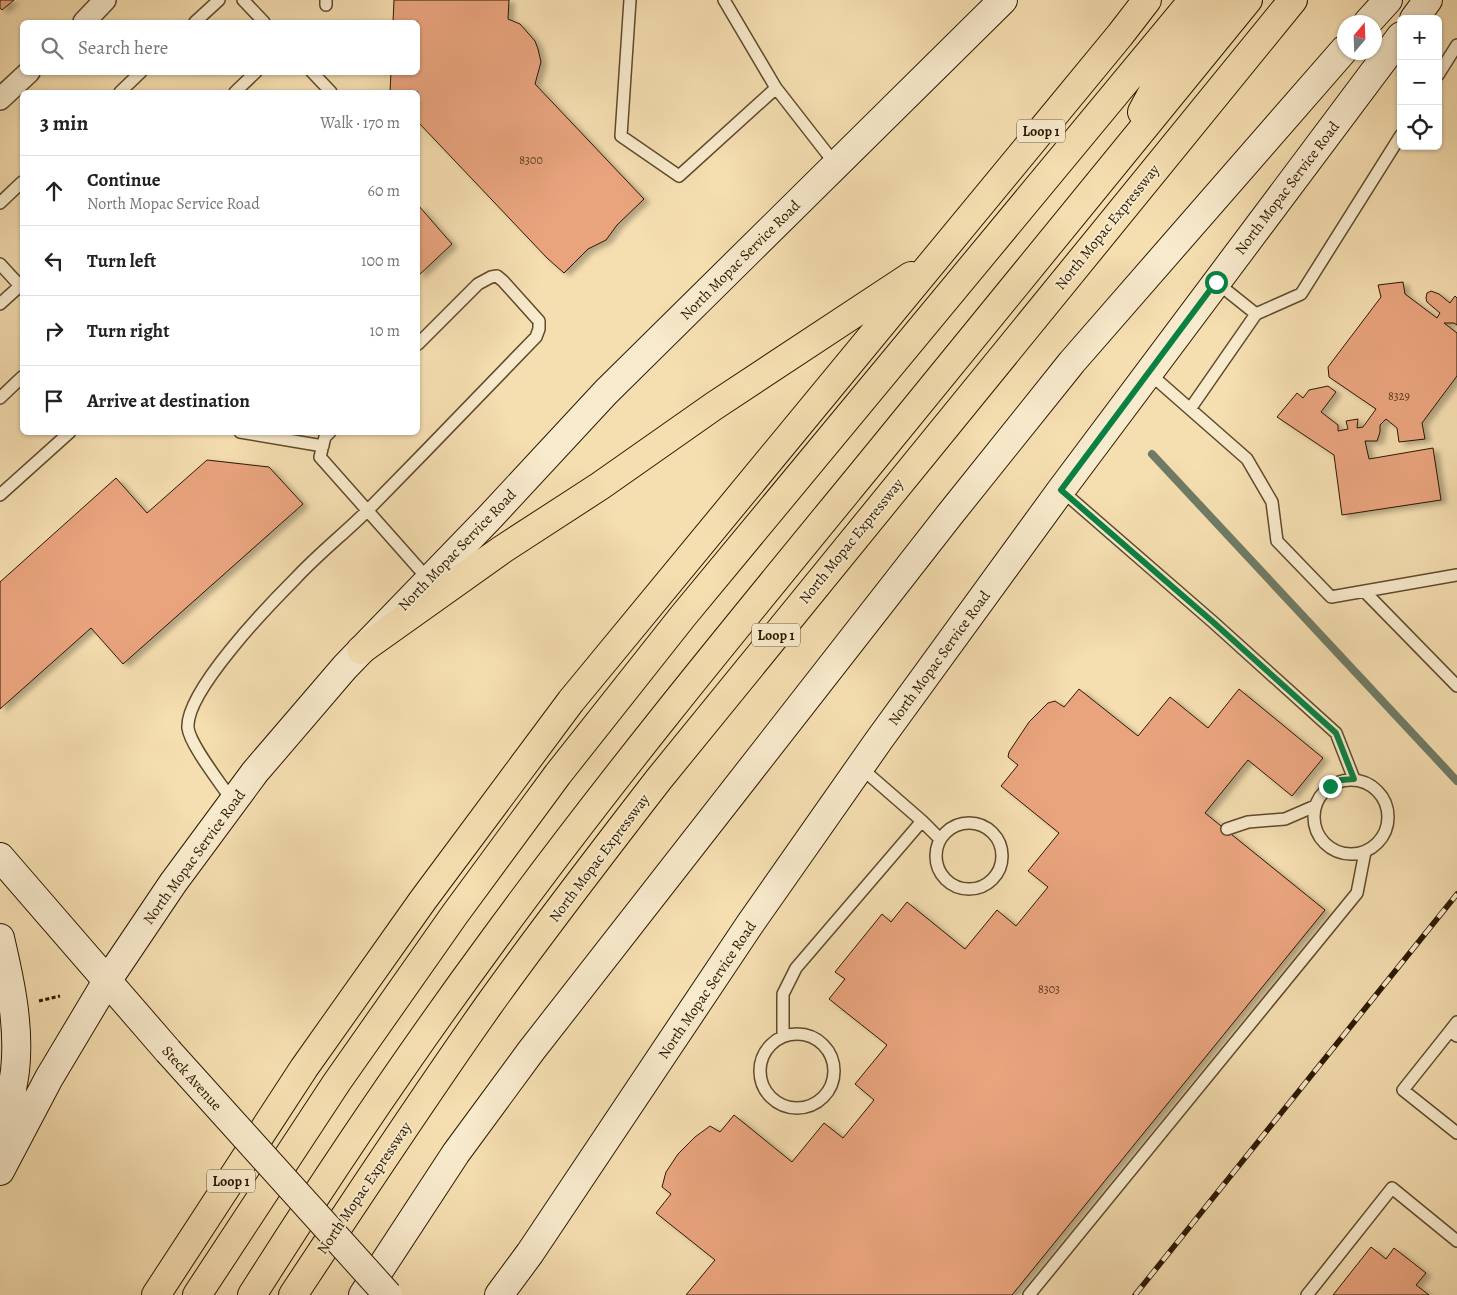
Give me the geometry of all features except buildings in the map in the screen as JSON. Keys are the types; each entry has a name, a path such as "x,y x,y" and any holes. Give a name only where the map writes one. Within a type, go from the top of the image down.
{"highway":[{"name":"Loop 1","path":"156,1295 304,1068 423,900 565,708 1147,0"},
{"path":"197,1295 336,1082 455,914 558,774 683,616 1192,0"},
{"path":"1076,142 1152,71 1208,0"},
{"path":"1110,171 1162,75 1222,0"},
{"path":"252,1295 371,1113 492,942 600,799 719,648 1248,0"},
{"name":"North Mopac Expressway","path":"293,1295 399,1136 489,1006 570,895 659,779 1292,0"},
{"path":"361,650 503,549 600,486 714,406 933,261"}],"main road":[{"name":"North Mopac Service Road","path":"0,1171 49,1078 107,981 173,883 255,772 345,667 606,392 1003,0"},
{"path":"1374,15 1388,0"},
{"path":"1417,15 1428,0"},
{"name":"North Mopac Service Road","path":"499,1295 530,1253 760,910 860,767 1061,490 1397,41"},
{"path":"363,1295 456,1153 530,1051 957,506 1072,362 1337,58"},
{"name":"Steck Avenue","path":"0,858 168,1052 388,1295"},
{"path":"0,938 11,988 15,1024 15,1069 0,1156"},
{"path":"520,1295 530,1253"}],"street":[{"path":"86,20 105,0"},
{"path":"0,99 26,75"}],"lane":[{"path":"197,20 220,0"},
{"path":"242,0 262,20"},
{"path":"630,0 620,136 679,176 776,88"},
{"path":"724,0 776,88 836,165"},
{"path":"1442,69 1457,45"},
{"path":"122,90 138,75"},
{"path":"237,90 253,75"},
{"path":"315,75 329,90"},
{"path":"1190,409 1256,314 1301,294 1397,141"},
{"path":"0,203 20,184"},
{"path":"0,264 20,284"},
{"path":"233,802 192,741 188,727 192,710 200,693 227,653 295,578 368,510 536,337 539,321 503,281 497,276 491,277 478,284 420,342"},
{"path":"1216,282 1256,314"},
{"path":"0,304 20,288"},
{"path":"1149,373 1247,459 1272,502 1277,541 1331,597 1457,575"},
{"path":"0,398 20,380"},
{"path":"0,495 67,435"},
{"path":"258,435 323,446"},
{"path":"327,435 320,457 429,580"},
{"path":"1061,490 1213,622 1336,733 1354,779"},
{"path":"1365,592 1457,686"},
{"path":"860,767 940,839"},
{"path":"1354,779 1367,782 1377,789 1385,800 1389,812 1388,825 1383,837 1375,846 1365,852 1354,854 1342,853 1331,848 1322,840 1316,830 1314,818 1315,806 1320,795 1330,786 1341,780 1354,779"},
{"path":"1227,830 1248,822 1285,818 1315,806"},
{"path":"783,1036 784,994 796,968 922,822"},
{"path":"966,823 986,828 994,835 1000,849 1000,864 997,874 979,888 956,887 947,881 940,872 936,861 936,850 940,839 947,831 966,823"},
{"path":"1029,1295 1357,892 1365,852"},
{"path":"1455,1030 1403,1090 1457,1133"},
{"path":"807,1034 818,1039 832,1057 835,1069 833,1081 828,1092 820,1100 809,1106 796,1108 783,1105 772,1098 764,1088 760,1076 760,1063 765,1051 773,1042 783,1036 807,1034"},
{"path":"1307,1295 1392,1188 1457,1241"}],"path":[{"path":"33,1002 60,996"}],"waterway":[{"path":"1152,454 1457,781"}],"railway":[{"path":"1135,1295 1457,894"}],"route":[{"path":"1216,282 1061,490 1213,622 1336,733 1354,779 1341,780 1330,786"}]}
